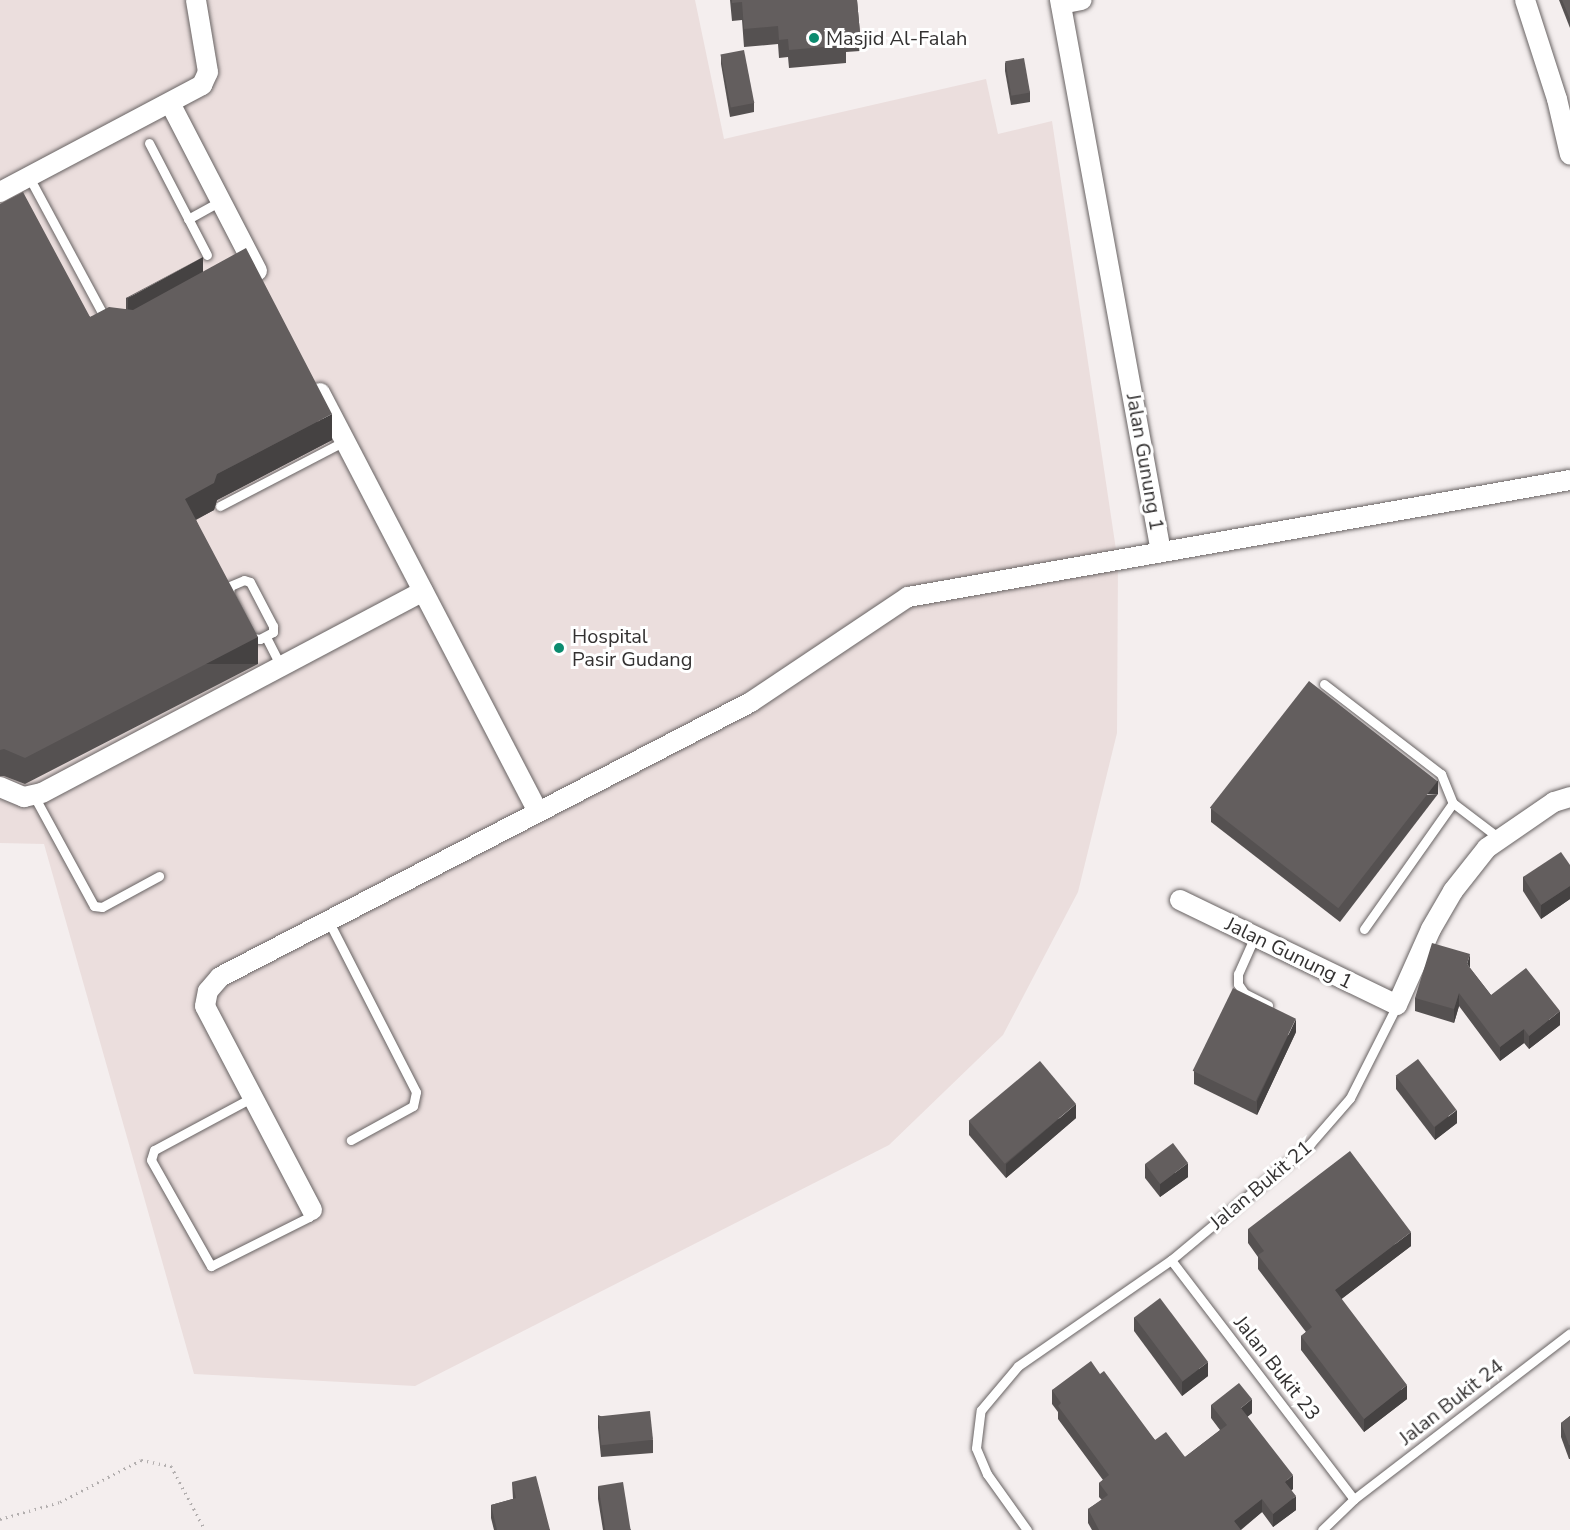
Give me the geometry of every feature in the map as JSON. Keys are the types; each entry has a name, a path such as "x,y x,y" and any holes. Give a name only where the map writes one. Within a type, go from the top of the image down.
{"street":[{"path":"0,192 170,103 206,79 196,0"},
{"path":"1060,2 1082,0"},
{"path":"1525,0 1557,99 1570,155"},
{"name":"Jalan Gunung 1","path":"1060,2 1161,552 1570,480"},
{"path":"170,103 221,201 248,266 264,284"},
{"path":"313,378 538,811"},
{"path":"312,1210 206,1006 208,991 220,977 751,702 909,597 1161,552"},
{"path":"0,787 11,794 34,796 423,591"},
{"name":"Jalan Bukit 21","path":"1397,1005 1431,929 1448,900 1499,838 1554,802 1570,797"},
{"name":"Jalan Gunung 1","path":"1180,900 1397,1005"}],"lane":[{"path":"148,143 207,255"},
{"path":"29,177 107,322 116,330"},
{"path":"188,219 221,201"},
{"path":"220,506 345,441"},
{"path":"244,580 250,582 273,626 273,632 266,637 252,638 229,593 230,586 244,580"},
{"path":"266,637 281,666"},
{"path":"1324,684 1441,774 1453,804 1499,838"},
{"path":"34,796 94,906 102,907 159,876"},
{"path":"1364,929 1453,804"},
{"path":"328,920 417,1098 413,1106 351,1140"},
{"path":"1256,936 1238,974 1238,984 1244,993 1268,1005"},
{"name":"Jalan Bukit 21","path":"1027,1530 987,1474 976,1448 981,1410 999,1385 1018,1366 1171,1260 1310,1144 1350,1098 1397,1005"},
{"path":"253,1097 154,1150 151,1160 211,1266 309,1217 312,1210"},
{"name":"Jalan Bukit 23","path":"1171,1260 1354,1499"},
{"name":"Jalan Bukit 24","path":"1322,1530 1354,1499 1570,1333"}],"path":[{"path":"0,1519 60,1502 141,1460 171,1466 205,1530"}],"shaded area":[{"name":"Hospital Pasir Gudang","path":"0,0 695,0 724,139 986,79 998,134 1052,121 1118,563 1117,733 1078,892 1003,1035 889,1145 415,1386 194,1374 44,844 0,843"}],"building":[{"path":"732,0 857,0 860,33 845,34 846,45 789,50 788,39 779,40 778,26 744,29 742,2 732,3"},
{"path":"1562,0 1570,0 1570,19"},
{"path":"744,50 754,103 731,108 720,55"},
{"path":"1024,58 1030,92 1011,96 1005,61"},
{"path":"23,192 90,317 109,307 133,310 246,248 332,414 217,474 214,483 185,499 258,637 25,758 4,749 0,750 0,204"},
{"path":"203,257 128,298 126,298"},
{"path":"1309,681 1437,781 1338,908 1210,808"},
{"path":"1561,852 1570,865 1570,886 1541,905 1523,877"},
{"path":"1432,943 1470,954 1467,964 1491,995 1526,968 1560,1011 1529,1036 1524,1029 1500,1047 1459,993 1454,1009 1415,998"},
{"path":"1233,988 1296,1019 1256,1101 1193,1071"},
{"path":"1418,1059 1457,1110 1434,1127 1396,1076"},
{"path":"1040,1061 1076,1104 1005,1164 969,1121"},
{"path":"1173,1143 1188,1163 1160,1184 1145,1164"},
{"path":"1350,1151 1411,1232 1335,1290 1407,1385 1364,1419 1301,1336 1312,1327 1258,1255 1264,1251 1248,1229"},
{"path":"1160,1298 1208,1362 1183,1381 1134,1317"},
{"path":"1091,1361 1100,1374 1104,1371 1155,1440 1166,1432 1185,1457 1227,1425 1211,1405 1239,1383 1252,1399 1241,1408 1293,1475 1285,1482 1296,1496 1273,1514 1262,1499 1234,1521 1241,1530 1099,1530 1088,1509 1108,1495 1099,1483 1109,1475 1058,1406 1061,1403 1052,1390"},
{"path":"650,1411 653,1440 601,1445 598,1416"},
{"path":"1570,1416 1570,1445 1569,1445 1561,1423"},
{"path":"536,1476 550,1530 497,1530 491,1505 516,1498 512,1482"},
{"path":"623,1482 631,1530 605,1530 598,1486"}],"place":[{"name":"Masjid Al-Falah","path":"814,38"},
{"name":"Hospital Pasir Gudang","path":"559,648"}]}
